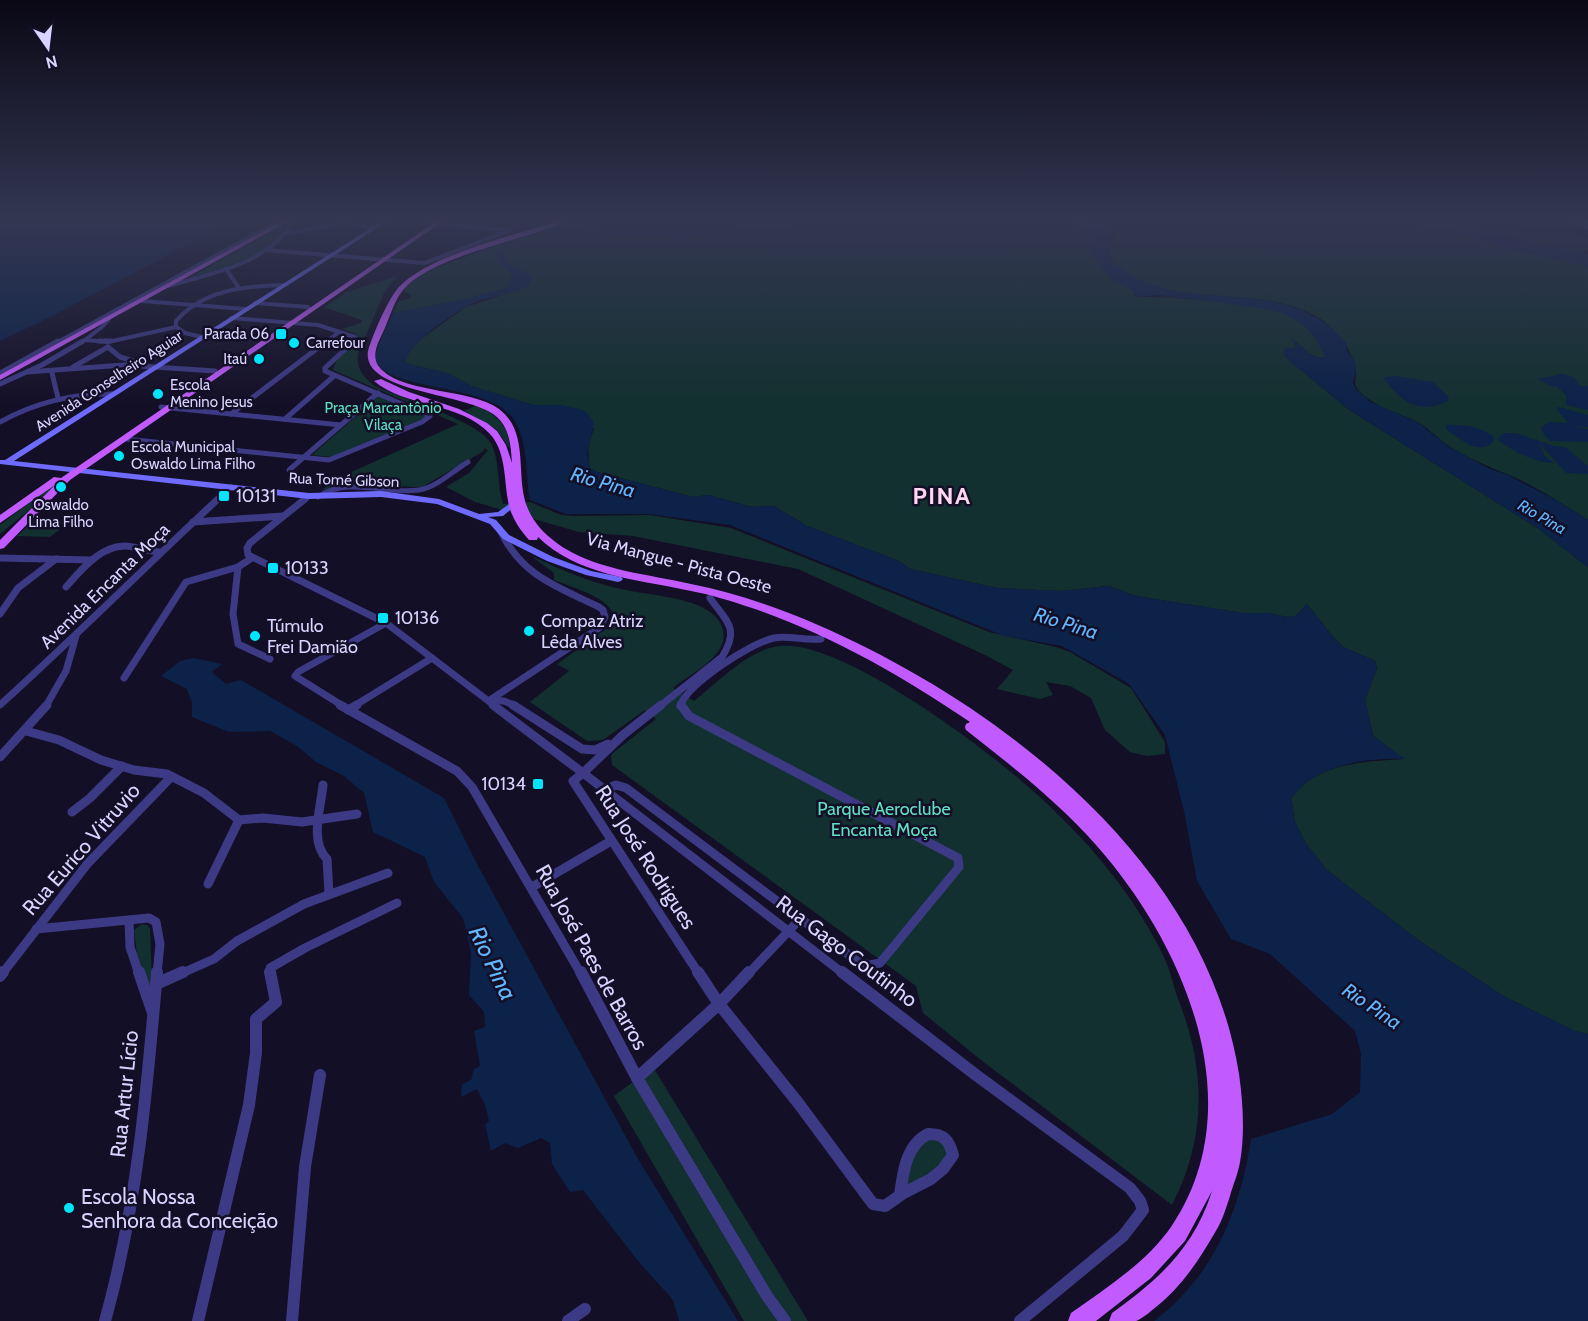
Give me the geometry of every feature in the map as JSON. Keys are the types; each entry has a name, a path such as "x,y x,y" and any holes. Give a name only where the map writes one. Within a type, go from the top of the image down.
{"main road":[{"path":"0,378 174,283"},
{"name":"Avenida Conselheiro Aguiar","path":"2,464 287,283"},
{"path":"0,546 74,470 126,439 214,370 288,323 345,283"},
{"path":"0,520 347,283"},
{"path":"363,363 365,350 391,293 399,283"},
{"name":"Via Mangue - Pista Oeste","path":"406,283 398,291 372,351 372,365 390,379 471,398 497,411 507,423 515,447 514,501 535,529 552,544 573,557 619,573 709,591 774,610 859,649 923,685 1027,759 1086,811 1109,835 1156,895 1196,964 1218,1017 1222,1054 1234,1097 1235,1143 1219,1205 1202,1239 1181,1270 1162,1290 1120,1321"},
{"path":"367,372 391,389 458,412 480,422 492,431 506,454 514,501 523,526 544,547 585,569 618,579 710,597 778,619 866,660 971,727 1030,773 1095,834 1139,889 1164,929 1222,1054 1215,1143 1209,1170 1192,1212 1178,1234 1143,1273 1079,1321"},
{"path":"391,389 458,409 472,405 472,401 439,391"},
{"name":"Rua Tomé Gibson","path":"2,464 313,496 394,495 438,502 493,522 513,542 566,566 618,579"},
{"name":"Rua Tomé Gibson","path":"470,513 495,515 506,512 514,501"}],"street":[{"path":"0,373 166,283"},
{"path":"168,286 179,283"},
{"path":"235,283 239,288"},
{"path":"176,327 179,317 195,305 217,295 239,288 283,285"},
{"path":"142,301 245,309"},
{"path":"255,303 308,307"},
{"path":"126,439 329,460 422,422 430,416 325,371 325,368 356,338 327,327 231,318"},
{"path":"0,384 85,340 110,319"},
{"path":"67,370 108,344 176,327 202,338"},
{"path":"231,414 339,332"},
{"path":"85,340 108,344 127,359 148,365"},
{"path":"114,365 127,359"},
{"path":"27,372 52,373 114,365 158,365 214,370"},
{"path":"52,373 58,398"},
{"path":"285,419 334,376"},
{"path":"0,422 21,411 58,398 95,393 113,394"},
{"path":"289,470 378,393"},
{"path":"165,408 341,425"},
{"path":"124,678 186,582 192,578 238,567 250,557 247,548 250,543 313,496 322,492 347,489 418,490 468,462"},
{"name":"Avenida Encanta Moça","path":"0,705 76,636 159,552 231,488"},
{"path":"193,522 285,515"},
{"path":"490,700 599,628 605,617 603,610 599,607 545,583 530,572 514,558 501,532"},
{"path":"66,587 92,560 124,546 159,552"},
{"name":"Rua José Rodrigues","path":"250,557 386,623 584,772 573,782 719,1004 799,1104 873,1204 882,1207 892,1202 900,1195 927,1182 948,1166 953,1155 950,1143 943,1134 931,1132 921,1137 907,1163 900,1195"},
{"path":"0,558 92,560"},
{"path":"0,614 18,588 57,559"},
{"path":"238,567 232,614 232,624 238,644 270,659"},
{"path":"584,772 623,735 726,652 731,641 730,625 726,616 710,597"},
{"name":"Rua José Paes de Barros","path":"386,623 298,672 295,676 348,710 457,771 467,780 532,887 637,1078 767,1296 785,1321"},
{"path":"0,757 26,731 57,691 74,651 76,636"},
{"path":"606,789 616,785 626,788 857,962 865,965 880,963 960,864 955,855 689,716 681,709 683,699 740,652 752,645 781,638 821,639"},
{"path":"348,710 432,658"},
{"path":"490,700 499,700 518,707 582,749 600,749 623,735"},
{"path":"26,731 43,734 101,760 166,774 189,783 239,820 263,818 293,823 318,822 357,814"},
{"path":"72,812 90,798 122,766"},
{"name":"Rua Gago Coutinho","path":"584,772 790,932 1130,1188 1140,1201 1143,1210 1138,1221 1020,1321"},
{"name":"Rua Eurico Vitruvio","path":"0,976 88,863 171,777"},
{"path":"323,785 317,842 320,852 327,859 329,894"},
{"path":"208,884 239,820"},
{"path":"532,887 611,841"},
{"path":"156,984 214,959 252,933 329,894 388,873"},
{"path":"198,1321 224,1219 247,1113 256,1054 256,1019 276,1002 277,994 269,970 273,965 397,903"},
{"name":"Rua Artur Lício","path":"36,929 149,918 156,922 160,944 152,1011 148,1079 134,1189 119,1271 105,1321"},
{"path":"637,1078 719,1004 800,919"},
{"name":"Rua Artur Lício","path":"129,920 130,946 152,1011"},
{"path":"141,979 158,971"},
{"path":"292,1321 302,1192 313,1105 320,1075"},
{"path":"568,1321 585,1309"}],"green space":[{"path":"376,283 392,283 384,293 358,354 359,368 374,386 457,419 485,436 495,452 503,504 530,502 561,515 650,515 731,528 989,632 1070,652 1131,688 1165,742 1165,754 1147,756 1130,752 1105,730 1091,698 1070,686 1046,682 1053,695 1040,699 997,689 1013,670 798,569 633,536 579,532 475,502 446,487 469,473 488,450 484,448 484,451 422,487 365,486 322,490 336,479 458,424 333,370 337,359 359,338 356,334 342,329 361,323 362,320 324,307 347,292"},
{"path":"411,283 510,283 509,287 466,299 393,313 398,302 410,298 411,295 403,291"},
{"path":"526,283 1126,283 1134,291 1135,297 1220,301 1266,309 1299,320 1312,332 1326,357 1311,354 1291,338 1296,345 1295,348 1285,349 1284,356 1348,409 1539,529 1588,567 1588,1034 1575,1031 1505,997 1418,940 1327,870 1307,845 1295,822 1291,798 1304,784 1342,766 1404,759 1373,736 1365,700 1377,668 1375,661 1343,647 1307,604 1296,616 1287,617 1268,613 1242,613 1136,596 1108,586 1062,591 997,588 910,569 899,561 807,526 774,506 752,507 708,495 693,497 597,472 590,468 589,457 589,443 594,429 569,407 533,405 471,386 447,373 408,364 405,361 407,353 417,342 466,307 518,290"},
{"path":"1148,283 1588,283 1588,520 1530,485 1459,452 1419,423 1376,404 1362,394 1355,382 1354,362 1343,341 1314,315 1290,305 1264,300 1187,293"},
{"name":"Praça Marcantônio Vilaça","path":"379,396 428,417 330,457 312,455"},
{"path":"477,405 501,422 507,433 510,449 496,429 464,411"},
{"path":"65,476 33,507 0,534 0,525"},
{"path":"37,518 70,521 50,537 17,536"},
{"name":"Parque Aeroclube Encanta Moça","path":"531,556 595,582 698,605 715,616 724,636 720,648 702,667 673,688 694,701 746,659 769,648 797,647 815,651 855,667 924,708 995,759 1061,817 1119,883 1143,919 1164,957 1189,1029 1198,1080 1196,1131 1191,1156 1172,1205 981,1060 923,1013 916,986 612,765 613,753 656,719 645,710 603,740 587,741 530,702 569,671 557,664 616,622 613,613 601,600 554,580 554,573"},
{"path":"142,924 150,928 152,981 150,984 148,984 137,954 134,930"},
{"path":"653,1067 808,1321 744,1321 614,1096"},
{"path":"925,1136 947,1145 946,1164 903,1189 919,1145"}],"water":[{"path":"0,283 116,283 52,316 0,341"},
{"name":"Rio Pina","path":"510,283 530,283 513,292 481,300 461,310 427,334 409,353 405,361 408,364 447,373 471,386 533,405 561,405 584,410 594,424 587,454 590,468 597,472 693,497 708,495 751,507 774,506 807,526 899,561 910,569 997,588 1062,591 1108,586 1136,596 1242,613 1268,613 1287,617 1296,616 1307,604 1343,647 1375,661 1377,668 1365,700 1373,736 1405,759 1355,762 1330,769 1319,775 1306,783 1291,798 1295,822 1307,845 1327,870 1418,940 1505,997 1575,1031 1588,1034 1588,1321 1154,1321 1193,1284 1221,1240 1240,1191 1251,1139 1332,1114 1360,1092 1361,1054 1355,1031 1270,954 1231,939 1197,881 1184,811 1165,735 1129,684 1062,646 1004,636 730,525 649,514 566,514 530,500 526,459 519,429 502,408 484,399 398,378 384,370 376,360 379,344 393,313 466,299 509,287"},
{"name":"Rio Pina","path":"1117,283 1148,283 1172,290 1203,295 1265,301 1295,308 1322,321 1347,344 1346,349 1354,361 1356,371 1353,383 1357,390 1371,402 1419,423 1448,446 1556,500 1588,520 1588,567 1539,529 1348,409 1284,356 1284,349 1295,348 1296,345 1289,336 1310,354 1325,357 1316,339 1296,320 1268,309 1160,295 1135,297 1134,291"},
{"path":"1562,374 1574,377 1580,386 1588,386 1588,410 1566,405 1566,396 1557,386 1553,387 1538,379"},
{"path":"1396,376 1433,382 1449,397 1447,402 1427,407 1411,404 1397,394 1384,379 1384,377"},
{"path":"1556,408 1588,415 1588,427 1574,426 1588,429 1588,442 1550,441 1544,435 1541,427 1550,422 1568,423"},
{"path":"1446,425 1478,429 1494,437 1494,441 1482,447 1470,445 1446,429"},
{"path":"1504,433 1516,433 1554,446 1565,447 1588,466 1588,474 1566,473 1539,443 1545,456 1554,463 1524,456 1497,439"},
{"name":"Rio Pina","path":"194,658 222,664 212,672 226,684 241,680 444,798 476,862 638,1159 738,1321 679,1321 673,1300 638,1261 583,1190 570,1192 552,1164 550,1143 541,1138 518,1148 505,1143 491,1151 485,1125 489,1121 485,1105 477,1089 461,1097 462,1084 471,1080 474,1069 480,1066 474,1031 485,1027 484,1012 469,995 471,953 463,918 434,882 425,857 373,832 364,793 344,776 316,762 297,746 270,731 229,732 192,717 192,703 187,689 161,676 180,661"}],"place":[{"name":"Parada 06","path":"281,334"},
{"name":"Carrefour","path":"294,343"},
{"name":"Itaú","path":"259,359"},
{"name":"Escola Menino Jesus","path":"158,394"},
{"name":"Escola Municipal Oswaldo Lima Filho","path":"119,456"},
{"name":"Oswaldo Lima Filho","path":"61,487"},
{"name":"10131","path":"224,496"},
{"name":"10133","path":"273,568"},
{"name":"10136","path":"383,618"},
{"name":"Compaz Atriz Lêda Alves","path":"529,631"},
{"name":"Túmulo Frei Damião","path":"255,636"},
{"name":"10134","path":"538,784"},
{"name":"Escola Nossa Senhora da Conceição","path":"69,1208"}],"district":[{"name":"PINA","path":"942,495"}]}
